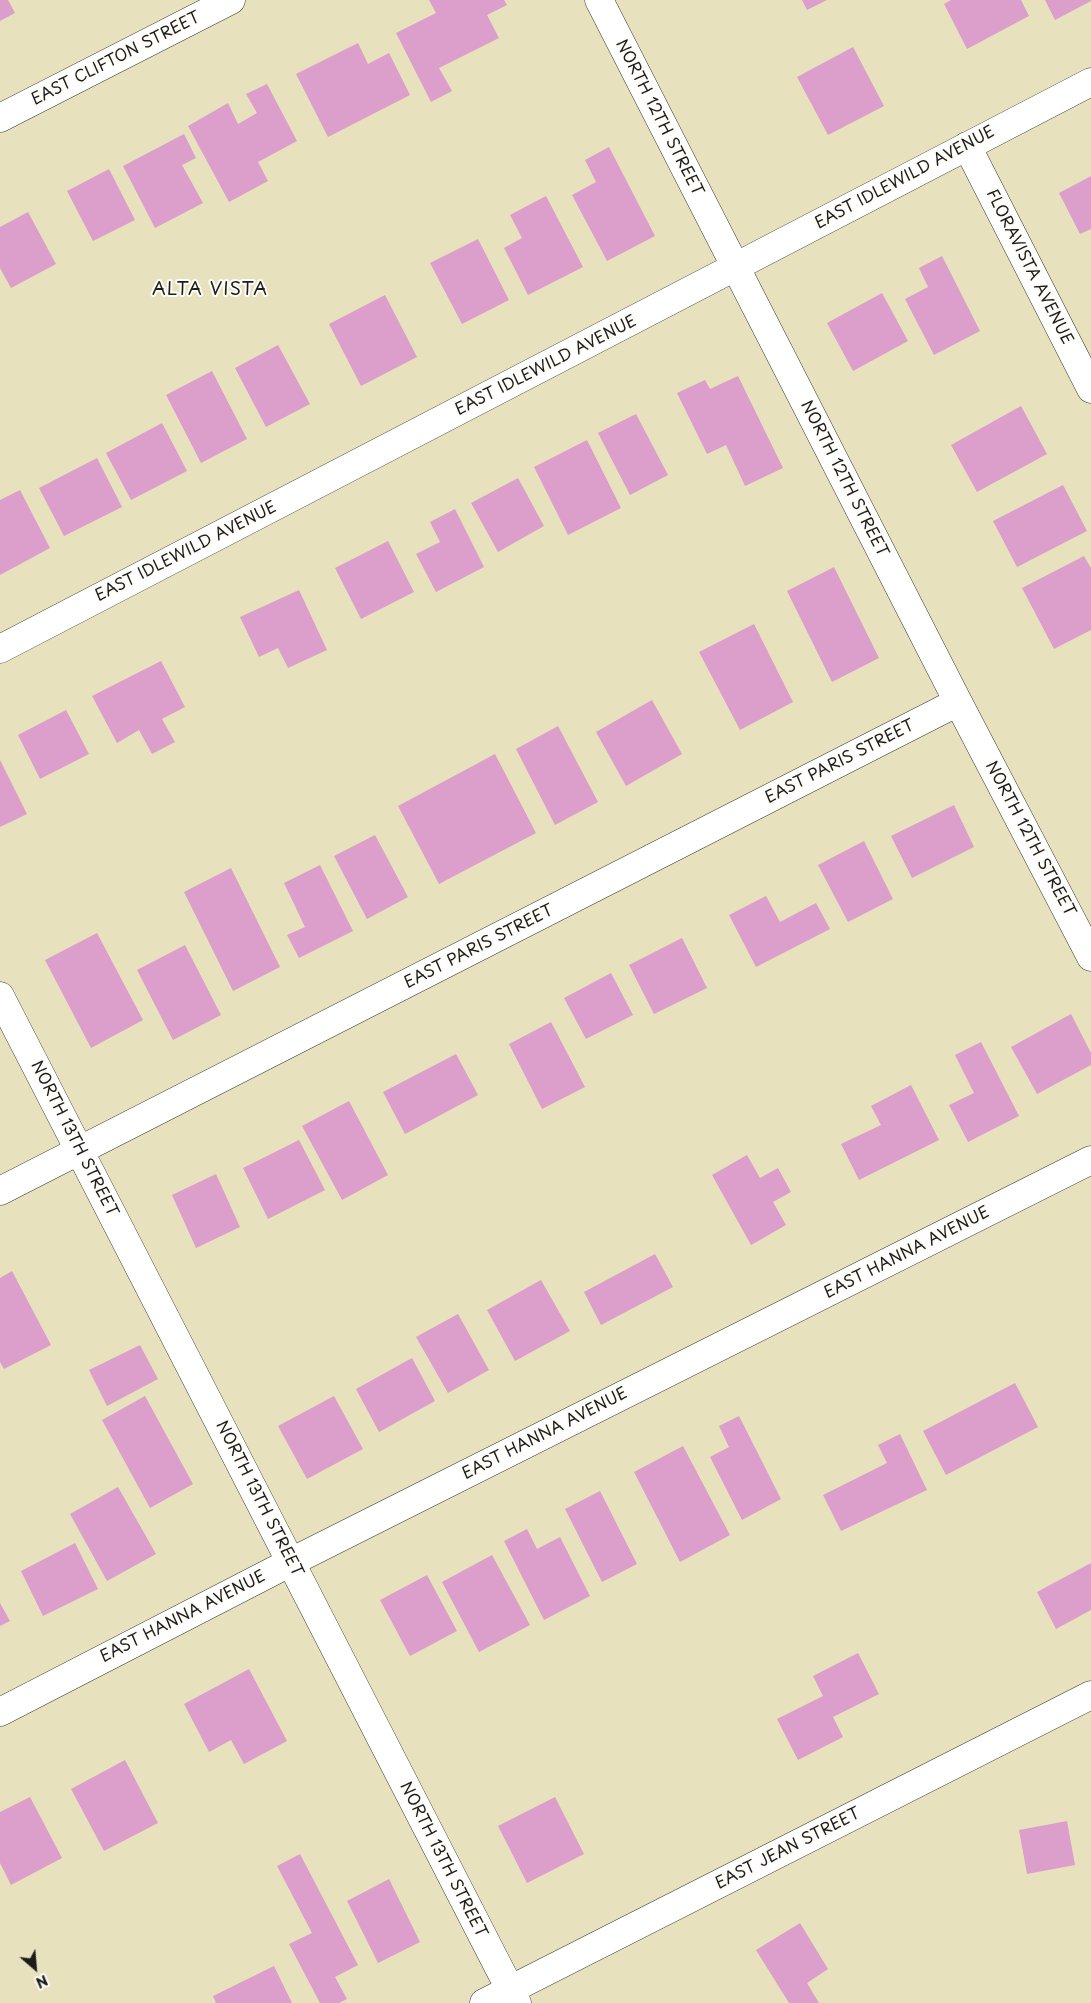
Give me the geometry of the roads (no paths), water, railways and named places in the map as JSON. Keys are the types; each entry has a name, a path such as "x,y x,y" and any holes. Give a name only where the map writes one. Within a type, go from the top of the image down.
{"street":[{"name":"EAST CLIFTON STREET","path":"0,118 231,0"},
{"name":"NORTH 12TH STREET","path":"599,0 958,702 1091,957"},
{"name":"EAST IDLEWILD AVENUE","path":"0,649 1091,82"},
{"name":"FLORAVISTA AVENUE","path":"966,146 1091,389"},
{"name":"EAST PARIS STREET","path":"0,1192 958,702"},
{"name":"NORTH 13TH STREET","path":"0,996 513,1996"},
{"name":"EAST HANNA AVENUE","path":"0,1712 291,1562 1091,1160"},
{"name":"EAST JEAN STREET","path":"484,2003 513,1996 1091,1695"}],"district":[{"name":"ALTA VISTA","path":"210,290"}]}
